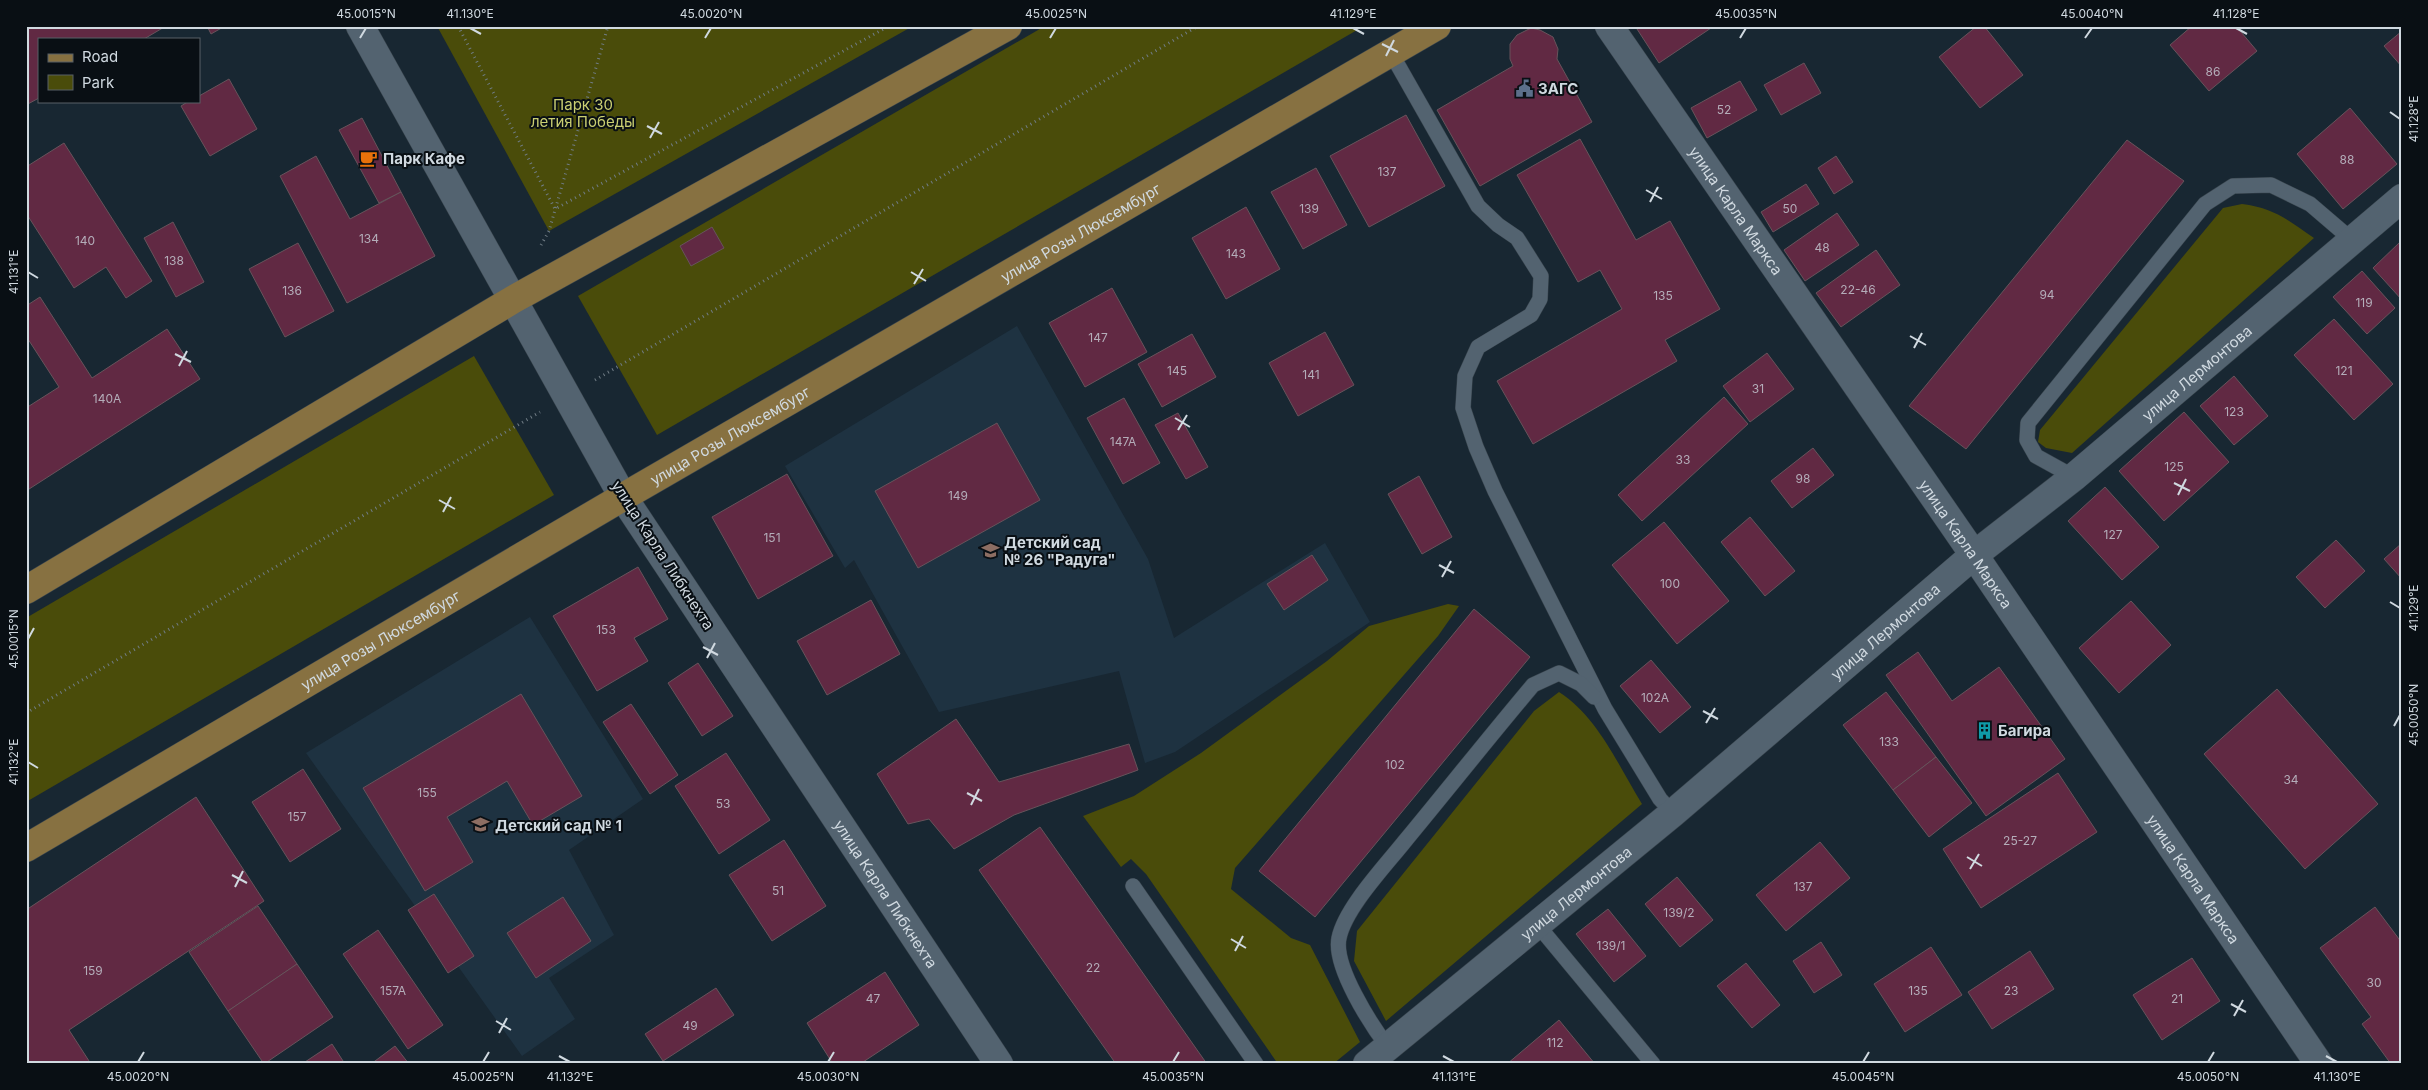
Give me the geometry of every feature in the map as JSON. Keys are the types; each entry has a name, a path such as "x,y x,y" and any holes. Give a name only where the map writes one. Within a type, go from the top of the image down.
{"main road":[{"path":"26,590 514,299 1008,26"},
{"name":"улица Розы Люксембург","path":"26,848 624,497 1436,26"}],"street":[{"name":"улица Карла Либкнехта","path":"360,26 624,497 1000,1064"},
{"name":"улица Карла Маркса","path":"1609,26 1974,556 2320,1064"},
{"name":"улица Лермонтова","path":"1378,1055 1536,923 1673,813 1974,556 2074,477 2402,198"}],"lane":[{"path":"1391,53 1478,206 1498,225 1516,238 1541,276 1540,299 1531,315 1478,347 1465,376 1463,408 1495,492 1605,709 1660,799 1673,813"},
{"path":"2074,477 2036,456 2027,440 2028,423 2205,204 2233,186 2271,185 2310,204 2352,240"},
{"path":"1378,1055 1376,1032 1343,972 1338,939 1346,920 1374,879 1533,685 1559,673 1581,684 1605,709"},
{"path":"1133,886 1256,1064"},
{"path":"1536,923 1653,1064"}],"path":[{"path":"458,26 555,209"},
{"path":"540,248 549,231 608,26"},
{"path":"555,209 889,26"},
{"path":"26,713 1198,26"}],"shaded area":[{"name":"Детский сад № 26 \"Радуга\"","path":"1017,326 1148,559 1174,638 1325,543 1370,622 1175,752 1145,763 1119,671 939,712 854,560 845,568 785,466"},
{"name":"Детский сад № 1","path":"530,617 643,799 569,850 614,935 549,978 575,1019 522,1056 306,753"}],"green space":[{"name":"Парк 30 летия Победы","path":"437,26 913,26 549,231"},
{"path":"1045,26 1364,26 657,435 578,296"},
{"path":"2242,204 2263,208 2272,212 2288,220 2314,238 2072,453 2046,448 2038,442 2040,430 2223,208"},
{"path":"474,356 554,495 26,802 26,618"},
{"path":"1448,604 1459,606 1438,636 1235,868 1231,889 1291,938 1310,945 1360,1042 1333,1064 1278,1064 1146,874 1131,859 1121,867 1083,816 1134,796 1201,753 1327,661 1369,626"},
{"path":"1559,692 1573,702 1596,728 1642,804 1386,1021 1354,961 1357,931 1534,711"}],"building":[{"path":"26,26 166,26 146,38 38,38 38,99 26,105"},
{"path":"207,26 225,26 211,34"},
{"path":"1641,26 1714,26 1659,63 1637,29"},
{"path":"1977,26 1984,26 2023,75 1980,108 1939,57"},
{"path":"2192,26 2236,26 2257,51 2209,91 2170,45"},
{"name":"ЗАГС","path":"1531,28 1540,30 1553,37 1558,49 1557,59 1592,122 1480,186 1437,110 1513,66 1510,59 1510,44 1517,35"},
{"path":"2402,31 2402,67 2384,46"},
{"path":"1804,63 1821,93 1781,115 1764,85"},
{"path":"229,79 257,129 210,156 181,106 187,102 200,102 200,95"},
{"path":"1740,81 1757,110 1707,138 1691,108"},
{"path":"2350,108 2397,164 2343,209 2297,154"},
{"path":"1406,115 1445,186 1369,227 1330,156"},
{"path":"362,118 401,192 379,203 339,130"},
{"path":"1580,139 1636,240 1670,221 1720,309 1665,340 1677,361 1533,444 1497,381 1622,309 1600,270 1578,282 1517,175"},
{"path":"2127,140 2184,181 1966,449 1909,406"},
{"path":"64,143 152,281 126,298 106,267 74,288 26,213 26,167"},
{"path":"316,156 350,219 401,192 435,256 347,303 280,176"},
{"path":"1836,156 1853,182 1834,194 1818,168"},
{"path":"1316,168 1347,225 1303,249 1271,192"},
{"path":"1806,184 1819,204 1773,232 1761,212"},
{"path":"1246,207 1280,269 1226,299 1192,238"},
{"path":"1837,213 1859,245 1805,281 1784,250"},
{"path":"173,222 204,282 176,297 144,238"},
{"path":"712,227 724,248 691,266 680,246"},
{"path":"2400,242 2402,245 2402,300 2373,268"},
{"path":"298,243 334,311 285,337 249,269"},
{"path":"1876,250 1900,285 1841,327 1816,293"},
{"path":"2362,271 2395,308 2367,334 2333,297"},
{"path":"1112,288 1147,352 1085,387 1049,323"},
{"path":"40,297 92,378 167,329 200,379 26,491 26,408 59,387 26,336 26,306"},
{"path":"2334,319 2393,384 2354,420 2294,355"},
{"path":"1325,332 1354,385 1298,416 1269,363"},
{"path":"1192,334 1216,377 1162,407 1138,364"},
{"path":"1767,353 1794,389 1750,422 1723,386"},
{"path":"2234,376 2268,416 2234,445 2200,406"},
{"path":"1724,397 1748,424 1642,521 1618,495"},
{"path":"1124,398 1160,463 1123,484 1087,418"},
{"path":"2184,412 2229,462 2164,521 2119,471"},
{"path":"1178,413 1208,467 1186,479 1155,425"},
{"path":"997,423 1040,500 918,568 875,491"},
{"path":"1813,448 1834,475 1792,508 1771,481"},
{"path":"787,474 833,556 758,599 712,517"},
{"path":"1419,476 1452,537 1422,554 1388,494"},
{"path":"2105,487 2159,547 2122,580 2068,521"},
{"path":"1750,517 1795,571 1765,596 1721,542"},
{"path":"1664,522 1729,601 1677,644 1612,565"},
{"path":"2336,540 2365,571 2325,608 2296,577"},
{"path":"2402,543 2402,579 2384,559"},
{"path":"1312,555 1328,580 1284,610 1267,584"},
{"path":"638,567 668,619 634,638 648,661 597,691 553,616"},
{"path":"871,600 900,654 827,695 797,641"},
{"path":"2131,601 2171,645 2119,693 2079,648"},
{"path":"1474,609 1530,657 1315,917 1259,871"},
{"name":"Багира","path":"1918,652 1952,701 1999,667 2065,759 1986,816 1886,675"},
{"path":"1651,660 1691,707 1660,733 1620,686"},
{"path":"698,663 733,716 702,736 668,683"},
{"path":"2277,689 2378,804 2305,869 2204,754"},
{"path":"1886,692 1936,757 1893,790 1843,725"},
{"path":"521,694 582,796 533,825 507,781 447,817 473,862 425,891 363,788"},
{"path":"631,704 678,775 650,794 603,722"},
{"path":"956,719 999,782 1129,744 1138,770 1014,815 954,849 929,819 908,824 877,774"},
{"path":"726,753 770,820 719,854 675,786"},
{"path":"1936,757 1972,803 1929,837 1893,790"},
{"path":"303,769 341,829 290,862 252,802"},
{"path":"2058,773 2097,832 1981,908 1943,849"},
{"path":"196,797 264,901 69,1030 91,1064 26,1064 26,910"},
{"path":"1040,827 1207,1064 1116,1064 979,870"},
{"path":"784,840 826,906 772,941 729,875"},
{"path":"1820,842 1850,878 1786,931 1756,895"},
{"path":"1677,877 1713,920 1680,947 1645,904"},
{"path":"434,894 474,956 448,973 408,910"},
{"path":"563,897 591,941 536,978 507,933"},
{"path":"258,906 297,964 228,1011 189,952"},
{"path":"2375,907 2402,943 2402,1064 2391,1064 2362,1024 2371,1017 2320,948"},
{"path":"1608,909 1646,956 1614,982 1576,934"},
{"path":"378,930 443,1025 408,1049 343,954"},
{"path":"1821,942 1842,975 1814,993 1793,961"},
{"path":"1931,947 1962,995 1905,1032 1874,984"},
{"path":"2030,951 2054,989 1992,1029 1968,992"},
{"path":"2192,958 2220,1001 2162,1040 2133,995"},
{"path":"1746,963 1780,1005 1752,1028 1717,986"},
{"path":"297,964 333,1017 264,1064 228,1011"},
{"path":"885,972 919,1025 860,1064 833,1064 807,1023"},
{"path":"716,988 734,1015 663,1061 645,1034"},
{"path":"1559,1020 1595,1064 1507,1064"},
{"path":"332,1044 345,1064 302,1064"},
{"path":"395,1046 409,1064 371,1064"}],"place":[{"name":"ЗАГС","path":"1524,88"},
{"name":"Парк Кафе","path":"369,158"},
{"name":"Детский сад № 26 \"Радуга\"","path":"990,551"},
{"name":"Багира","path":"1984,730"},
{"name":"Детский сад № 1","path":"481,825"}]}
